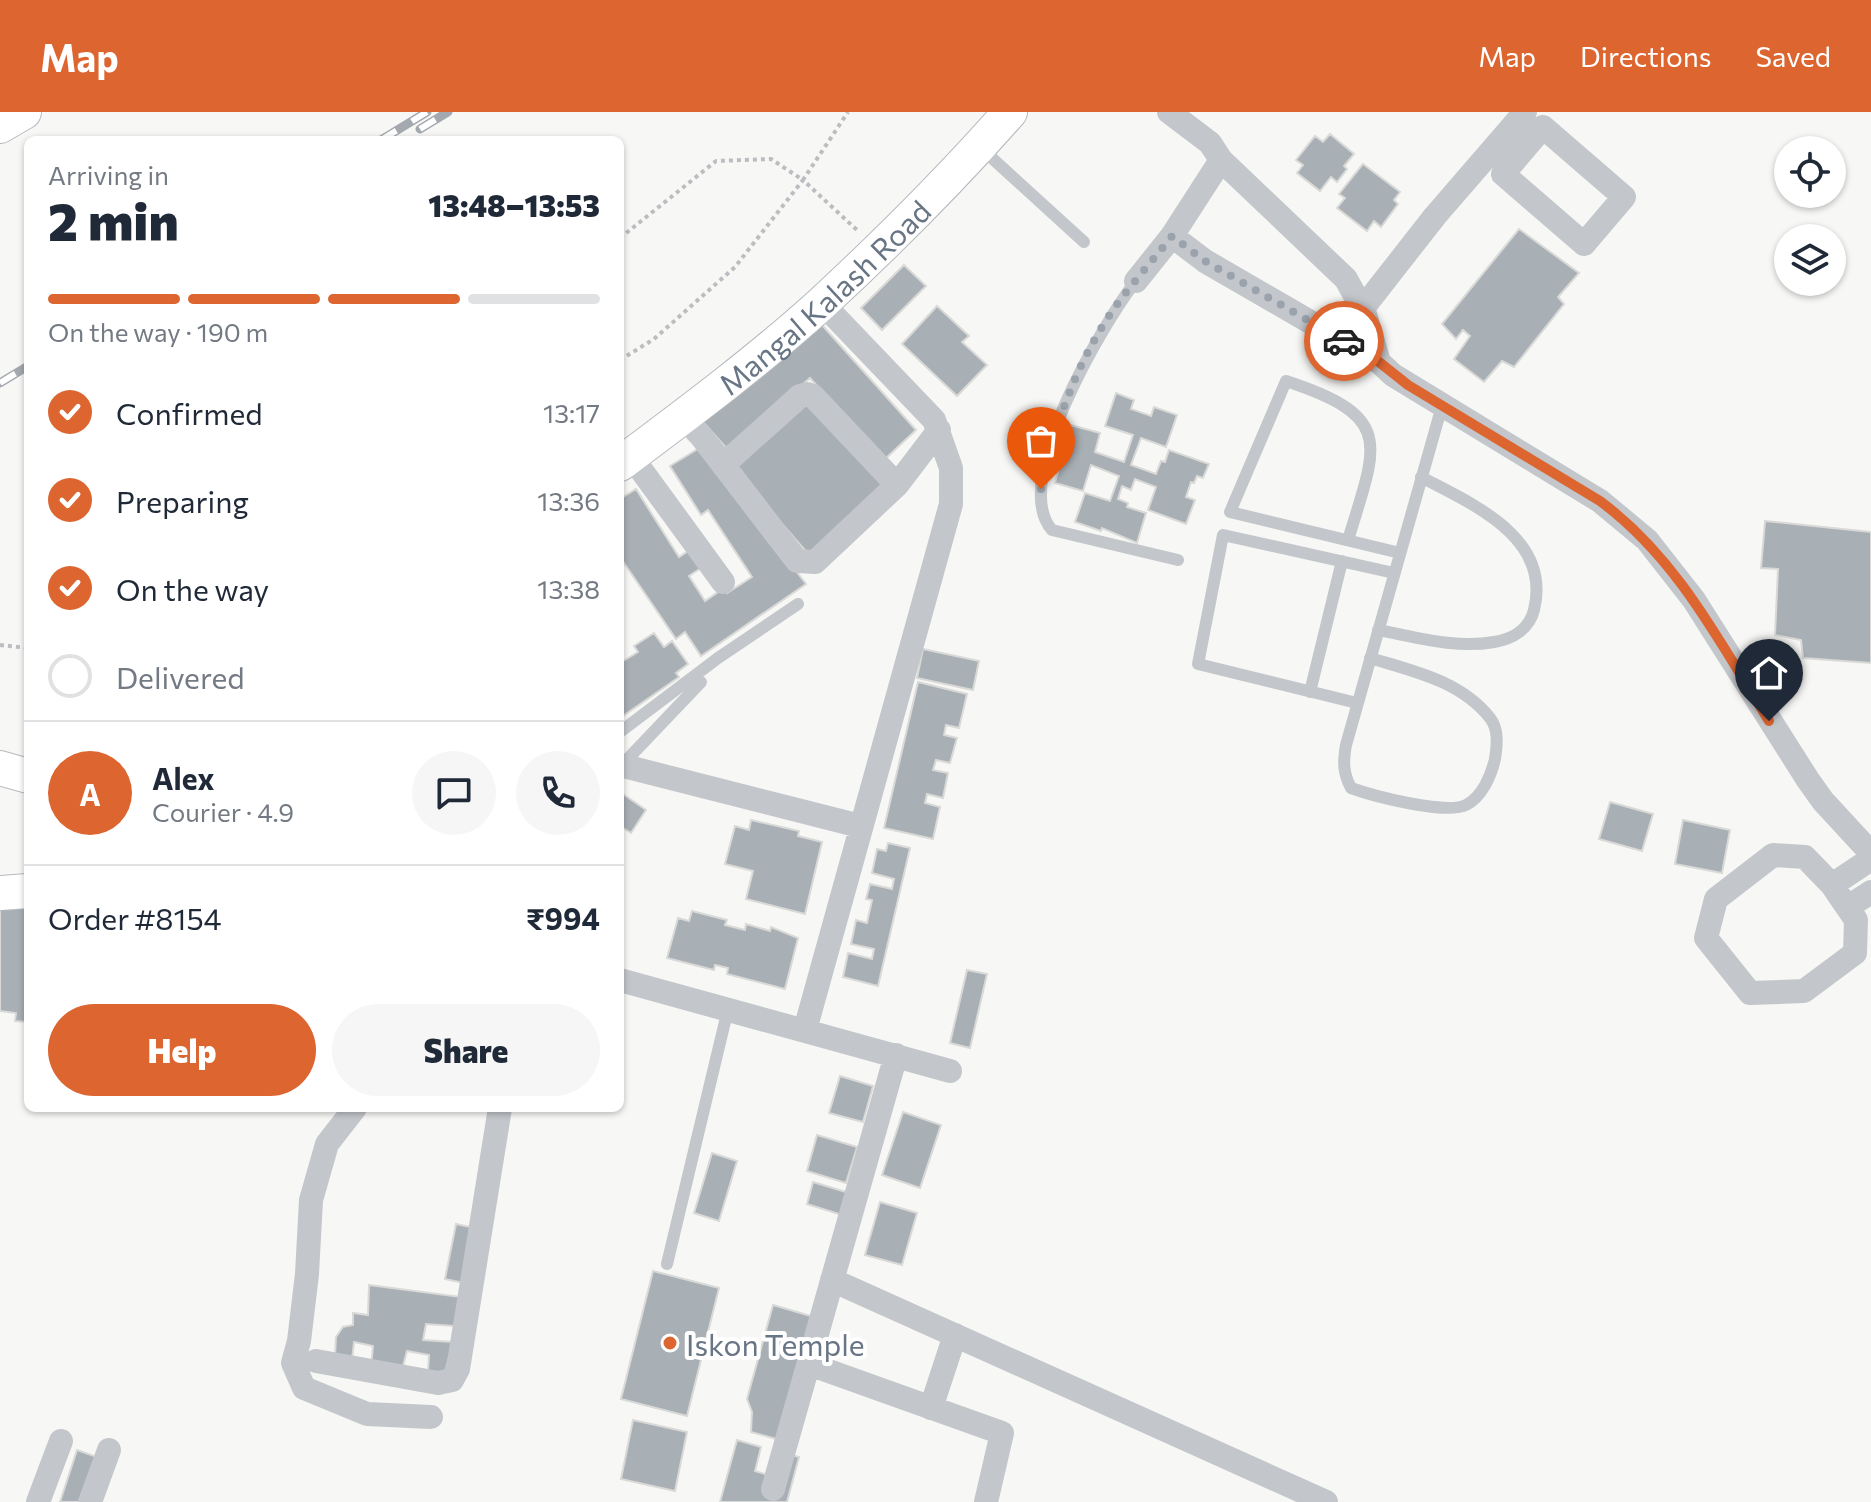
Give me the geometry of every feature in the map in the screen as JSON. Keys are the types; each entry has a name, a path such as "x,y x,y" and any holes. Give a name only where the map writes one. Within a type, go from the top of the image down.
{"street":[{"path":"0,126 24,112"},
{"name":"Mangal Kalash Road","path":"626,460 822,303 979,147 1010,112"},
{"path":"1169,112 1210,143 1221,160 1346,279 1363,308 1379,362"},
{"path":"1497,162 1525,112"},
{"path":"1363,308 1435,216 1497,162 1543,127 1624,197 1584,244 1503,174 1497,162"},
{"path":"1136,281 1172,236 1221,160"},
{"path":"1172,236 1205,261 1379,362 1408,385 1600,501 1647,540 1694,600 1808,780 1871,856 1832,885"},
{"path":"805,1030 951,504 951,468 934,420 822,303"},
{"path":"723,465 800,396 807,394 813,396 897,485"},
{"path":"683,417 797,561 804,563 815,562 897,485 939,430"},
{"path":"626,460 723,582"},
{"path":"624,766 860,826"},
{"path":"0,768 24,775"},
{"path":"1773,855 1805,857 1832,885 1856,920 1855,953 1804,991 1750,993 1706,938 1716,899 1773,855"},
{"path":"0,893 24,891"},
{"path":"1848,907 1871,892"},
{"path":"624,981 950,1071"},
{"path":"773,1489 896,1055"},
{"path":"352,1112 327,1144 311,1200 307,1274 299,1341 293,1363 304,1388 367,1414 431,1417"},
{"path":"316,1361 438,1383 452,1380 458,1369 499,1112"},
{"path":"832,1280 1326,1502"},
{"path":"931,1408 955,1335"},
{"path":"809,1364 1002,1433 986,1502"},
{"path":"38,1502 61,1441"},
{"path":"90,1502 109,1450"}],"lane":[{"path":"979,147 1084,242"},
{"path":"1136,281 1104,326 1059,416 1041,489 1042,509 1045,522 1052,530 1178,560"},
{"path":"1348,540 1370,462 1371,444 1366,428 1341,402 1286,381 1230,512 1400,553"},
{"path":"1370,658 1437,679 1475,703 1491,718 1497,735 1495,759 1478,797 1466,805 1447,808 1373,796 1351,788 1345,777 1343,762 1357,703 1442,406"},
{"path":"1378,630 1458,645 1498,642 1522,631 1533,614 1538,590 1533,565 1518,540 1489,513 1421,477"},
{"path":"1357,703 1198,664 1223,535 1394,573"},
{"path":"1310,692 1342,561"},
{"path":"624,729 718,658 798,604"},
{"path":"624,762 701,682"},
{"path":"667,1264 728,1009"}],"path":[{"path":"624,358 654,339 735,267 803,180 848,112"},
{"path":"624,235 716,161 771,159 803,180 877,249"},
{"path":"0,645 24,648"}],"building":[{"path":"1330,134 1354,154 1337,182 1331,177 1320,191 1297,173 1303,165 1296,160 1315,136 1323,142"},
{"path":"1363,164 1400,192 1394,200 1398,204 1381,227 1374,221 1367,231 1337,208 1345,198 1339,194"},
{"path":"1519,229 1579,273 1558,297 1564,304 1514,367 1502,361 1484,382 1454,359 1470,336 1463,330 1456,339 1442,324"},
{"path":"904,265 926,286 882,330 861,308"},
{"path":"937,306 969,336 962,342 987,365 957,396 902,344"},
{"path":"822,325 916,430 884,460 810,378 728,450 703,422"},
{"path":"1116,393 1134,400 1131,409 1151,416 1154,407 1177,415 1166,447 1141,438 1131,465 1156,474 1169,450 1209,464 1203,478 1197,476 1194,483 1191,482 1186,497 1195,500 1186,524 1148,510 1156,487 1135,479 1131,490 1122,486 1118,499 1128,503 1127,507 1146,513 1137,543 1102,528 1101,531 1075,522 1085,493 1110,501 1119,476 1091,465 1083,491 1055,483 1061,461 1065,462 1070,447 1065,446 1071,425 1100,433 1095,452 1124,462 1133,435 1105,426"},
{"path":"812,398 888,486 809,555 733,467"},
{"path":"701,447 806,584 701,656 685,632 676,639 624,563 624,496 636,489 679,557 693,548 704,566 689,576 705,601 724,588 727,593 752,577 708,510 701,515 670,466"},
{"path":"1765,521 1871,532 1871,663 1803,658 1801,640 1775,635 1778,569 1761,568"},
{"path":"654,633 664,647 672,641 688,664 676,673 679,677 624,715 624,661 638,652 634,646"},
{"path":"923,649 979,661 973,690 917,678"},
{"path":"918,682 967,694 959,728 946,725 944,735 957,738 950,763 936,760 933,770 948,773 943,798 927,794 925,803 940,807 933,839 884,828"},
{"path":"624,795 646,810 631,833 624,829"},
{"path":"1610,802 1653,814 1642,851 1599,839"},
{"path":"751,820 799,831 798,836 822,842 805,914 746,899 753,871 725,864 735,826 749,830"},
{"path":"1683,820 1730,830 1722,873 1675,864"},
{"path":"888,843 910,848 878,986 843,977 848,953 872,959 874,949 851,944 856,920 867,923 872,900 866,899 870,884 892,889 894,879 872,873 877,849 886,851"},
{"path":"0,899 24,903 24,1022 15,1021 16,1013 0,1011"},
{"path":"692,911 727,920 725,925 745,930 746,924 770,931 771,927 798,938 785,989 727,974 728,968 715,965 714,970 667,958 678,918 689,921"},
{"path":"967,970 987,974 970,1048 950,1043"},
{"path":"840,1076 873,1086 863,1122 829,1113"},
{"path":"903,1112 941,1125 920,1188 882,1175"},
{"path":"817,1135 857,1147 846,1183 807,1171"},
{"path":"712,1153 737,1161 719,1221 694,1213"},
{"path":"813,1182 849,1193 842,1215 807,1204"},
{"path":"880,1202 917,1213 902,1265 865,1255"},
{"path":"456,1224 475,1228 464,1283 445,1279"},
{"name":"Iskon Temple","path":"653,1271 719,1288 687,1416 621,1399"},
{"path":"369,1285 461,1297 454,1326 426,1324 423,1340 453,1342 445,1373 428,1371 429,1355 407,1351 402,1370 371,1366 373,1346 354,1342 352,1360 335,1356 336,1337 343,1327 353,1325 353,1313 368,1315"},
{"path":"773,1305 821,1319 783,1453 799,1457 787,1502 720,1502 737,1440 761,1447 755,1471 771,1476 780,1440 751,1432 752,1412 747,1399"},
{"path":"633,1420 687,1432 675,1491 621,1479"},
{"path":"77,1450 100,1458 86,1502 60,1502"}],"railway":[{"path":"388,136 427,112"},
{"path":"420,129 448,112"},
{"path":"0,383 24,368"}],"way so far":[{"path":"1041,489 1054,432 1072,387 1117,305 1172,236 1205,261 1344,341"}],"place":[{"name":"Iskon Temple","path":"670,1343"}],"route":[{"path":"1344,341 1379,362 1408,385 1624,518 1647,540 1694,600 1769,721"}]}
